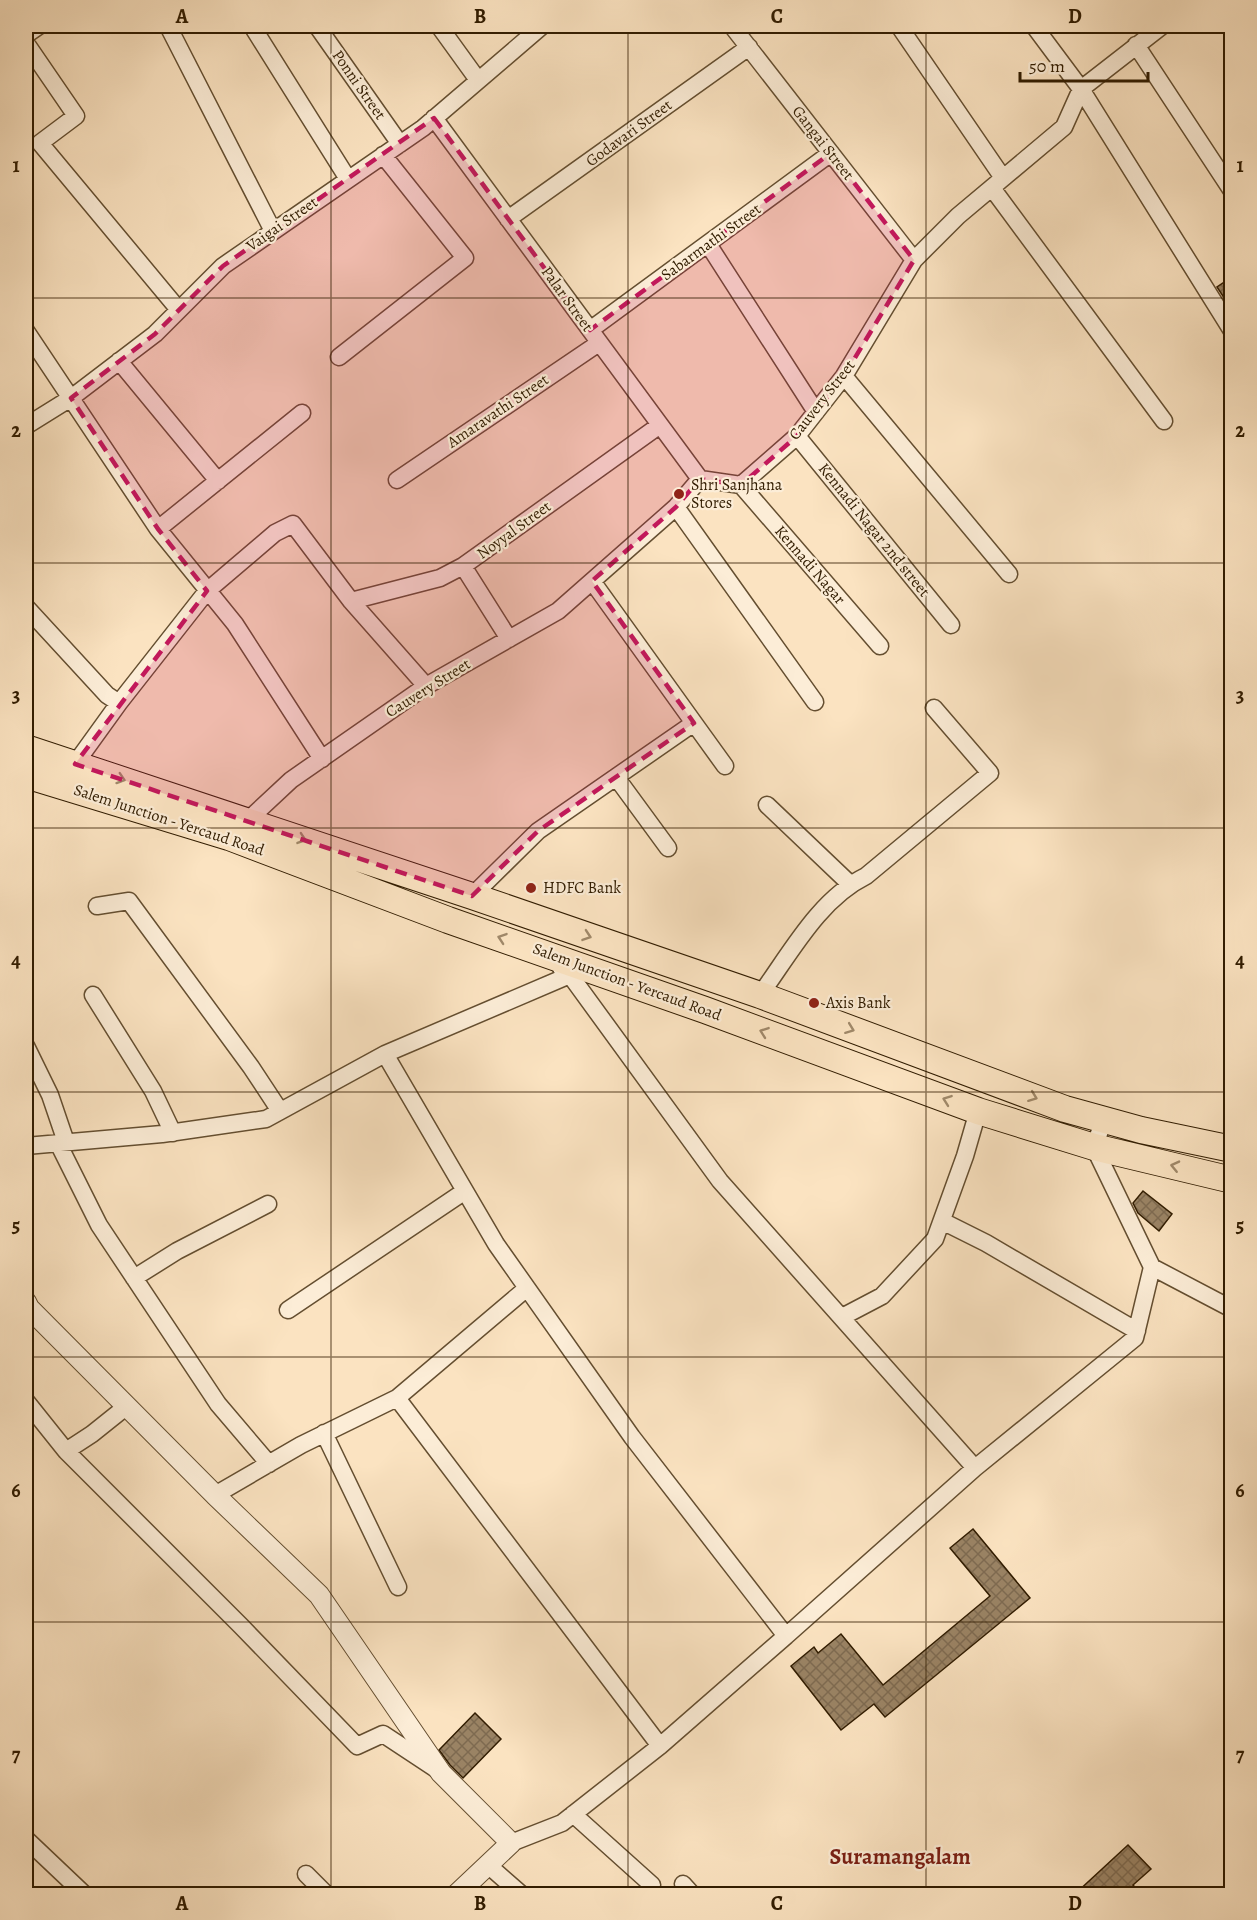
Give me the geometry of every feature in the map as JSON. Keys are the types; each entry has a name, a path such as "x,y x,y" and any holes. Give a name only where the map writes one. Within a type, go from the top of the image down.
{"main road":[{"path":"26,748 247,820 760,995 1065,1109 1141,1130 1232,1149"},
{"name":"Salem Junction - Yercaud Road","path":"26,775 229,837 448,920 978,1111 1094,1147 1232,1180"},
{"path":"544,953 561,927"}],"street":[{"path":"26,34 39,26"},
{"path":"168,26 273,231"},
{"path":"252,26 348,179"},
{"name":"Ponni Street","path":"317,26 400,144"},
{"path":"439,26 478,80"},
{"name":"Vaigai Street","path":"26,426 71,398 154,334 223,266 434,118 542,26"},
{"name":"Gangai Street","path":"732,26 914,260"},
{"path":"899,26 998,183 1164,421"},
{"path":"1034,26 1081,89 1232,331"},
{"name":"Cauvery Street","path":"741,485 797,436 844,376 914,260 957,216 1064,127 1081,89 1162,26"},
{"path":"26,43 76,116 40,143 179,310"},
{"path":"1136,45 1232,192"},
{"name":"Godavari Street","path":"508,219 749,47"},
{"name":"Palar Street","path":"434,118 700,479"},
{"name":"Sabarmathi Street","path":"595,336 708,244 831,153"},
{"path":"339,357 465,258 383,155"},
{"path":"708,244 816,412"},
{"path":"26,331 158,529 235,624 322,759"},
{"name":"Amaravathi Street","path":"397,480 595,336"},
{"path":"119,362 218,481"},
{"path":"844,376 1009,574"},
{"path":"158,529 302,413"},
{"name":"Noyyal Street","path":"351,601 440,578 463,566 660,425"},
{"name":"Kennadi Nagar 2nd street","path":"797,436 951,625"},
{"path":"700,479 741,485"},
{"name":"Cauvery Street","path":"247,820 291,780 426,686 558,610 676,507 700,479"},
{"name":"Kennadi Nagar","path":"741,485 880,646"},
{"path":"676,507 816,702"},
{"path":"75,764 119,703 207,591 275,534 293,524 351,601 426,686"},
{"path":"463,566 509,639"},
{"path":"592,581 725,766"},
{"path":"26,607 107,695 119,703"},
{"path":"760,995 816,918 850,884 866,876 990,773 934,708"},
{"path":"472,896 538,831 694,723"},
{"path":"616,777 668,848"},
{"path":"767,805 850,884"},
{"path":"98,906 129,902 251,1067 280,1111"},
{"path":"544,953 570,975 720,1181 975,1468"},
{"path":"26,1146 173,1133 266,1119 384,1054 570,975"},
{"path":"93,995 153,1091 173,1133"},
{"path":"26,1046 50,1095 62,1143 99,1225 218,1404 269,1464"},
{"path":"384,1054 496,1244 632,1437 786,1636"},
{"path":"842,1317 882,1296 935,1239 965,1156 978,1111"},
{"path":"1104,1120 1094,1147 1152,1267 1232,1309"},
{"path":"288,1310 465,1191"},
{"path":"134,1278 177,1251 267,1204"},
{"path":"942,1221 986,1243 1137,1331"},
{"path":"457,1894 511,1843 562,1823 660,1746 975,1468 1135,1338 1152,1267"},
{"path":"215,1496 324,1434 397,1398 527,1288"},
{"path":"26,1302 29,1308 215,1496 319,1595 441,1773 511,1843"},
{"path":"397,1398 660,1746"},
{"path":"26,1401 66,1450 357,1746 383,1734 441,1773"},
{"path":"66,1450 92,1434 127,1406"},
{"path":"324,1434 398,1587"},
{"path":"573,1814 652,1885"},
{"path":"26,1839 84,1894"},
{"path":"488,1865 521,1894"},
{"path":"306,1875 326,1894"}],"highlighted area":[{"path":"434,118 590,330 831,153 914,260 844,376 797,436 741,485 700,479 676,507 592,581 694,723 538,831 472,896 75,764 207,591 158,529 71,398 155,334 223,266"}],"building":[{"path":"1232,277 1232,310 1217,287"},
{"path":"1143,1191 1172,1214 1159,1231 1138,1213 1133,1203"},
{"path":"973,1529 1030,1598 885,1717 874,1704 841,1730 791,1666 814,1647 818,1653 841,1634 883,1685 990,1596 950,1548"},
{"path":"475,1713 501,1739 463,1778 439,1750"},
{"path":"1128,1845 1151,1869 1133,1885 1141,1894 1075,1894"}],"place":[{"name":"Shri Sanjhana Stores","path":"679,494"},
{"name":"HDFC Bank","path":"531,888"},
{"name":"Axis Bank","path":"814,1003"}],"district":[{"name":"Suramangalam","path":"900,1857"}]}
